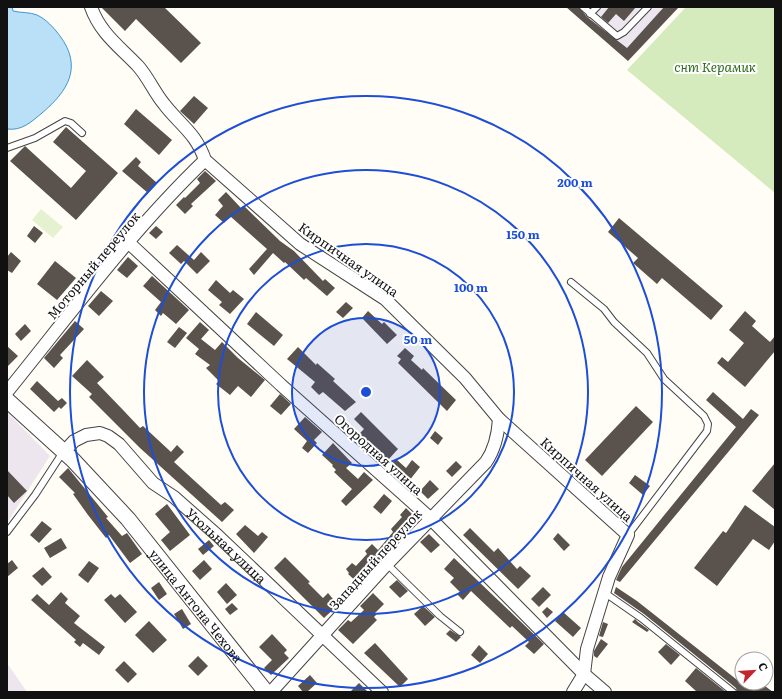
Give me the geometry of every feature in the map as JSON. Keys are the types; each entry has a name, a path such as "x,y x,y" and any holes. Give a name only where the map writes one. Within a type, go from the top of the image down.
{"street":[{"name":"Кирпичная улица","path":"91,7 99,25 109,38 139,67 164,104 198,142 205,160 300,244 389,302 465,378 499,419 628,535"},
{"name":"Моторный переулок","path":"7,392 128,242 178,186 205,160"},
{"name":"Огородная улица","path":"128,242 280,386 430,518 584,674 605,692"},
{"path":"7,400 64,452"},
{"name":"Западный переулок","path":"271,692 387,564 491,455 498,437 499,419"},
{"name":"Угольная улица","path":"64,452 74,441 86,435 100,433 108,436 119,444 153,483 174,498 217,535 382,692"},
{"name":"улица Антона Чехова","path":"64,452 128,519 266,692"},
{"path":"573,692 584,674 587,649 612,569 628,535"}],"lane":[{"path":"583,7 617,36 624,32 648,7"},
{"path":"590,14 597,7"},
{"path":"7,148 35,138 65,121 82,133"},
{"path":"571,282 604,309 614,322 641,346 652,359 664,380 704,416 708,424 707,431 628,535"},
{"path":"7,532 35,495 64,452"},
{"path":"387,564 440,616 460,632"},
{"path":"605,593 632,611 733,692"}],"shaded area":[{"path":"568,7 666,7 622,53"},
{"path":"7,412 50,456 7,523"},
{"path":"7,663 27,692 7,692"}],"green space":[{"name":"снт Керамик","path":"686,7 775,7 775,193 627,70"},
{"path":"41,209 63,227 53,238 32,220"}],"water":[{"path":"7,7 12,7 13,11 31,13 44,19 60,36 67,47 71,58 69,78 59,96 34,120 17,129 7,129"}],"building":[{"path":"101,7 164,7 201,43 181,63 136,19 125,31"},
{"path":"566,7 579,7 587,17 627,48 664,7 679,7 628,61"},
{"path":"609,7 636,7 624,21 616,14 608,23 601,17"},
{"path":"194,96 208,108 194,124 180,111"},
{"path":"136,109 172,140 159,155 124,124"},
{"path":"66,127 118,173 76,220 10,161 25,146 71,188 86,171 53,142"},
{"path":"136,157 141,162 138,166 157,183 148,193 122,171"},
{"path":"205,171 216,181 191,204 193,206 185,214 176,205 200,183 197,179"},
{"path":"226,192 241,208 244,206 280,241 294,251 323,281 325,279 335,288 327,296 306,278 304,280 273,253 254,275 249,269 267,249 230,216 224,223 215,215 223,206 218,200"},
{"path":"619,218 723,306 711,320 662,278 657,284 633,263 638,258 608,232"},
{"path":"34,226 43,233 35,243 27,236"},
{"path":"156,226 163,232 156,239 149,233"},
{"path":"177,245 194,260 201,252 210,261 197,274 184,261 181,264 169,253"},
{"path":"11,252 21,261 12,273 7,270 7,257"},
{"path":"128,257 138,266 127,278 117,270"},
{"path":"55,261 76,278 57,300 37,284"},
{"path":"152,276 189,310 176,324 163,313 161,316 155,310 161,302 143,286"},
{"path":"216,280 230,293 233,290 244,299 230,314 219,305 222,302 208,290"},
{"path":"101,291 113,301 99,316 88,306"},
{"path":"346,302 353,308 343,318 336,312"},
{"path":"368,311 382,324 384,322 397,335 387,344 362,318"},
{"path":"745,311 756,321 752,326 770,342 775,336 775,351 745,387 717,363 722,357 728,362 744,343 729,330"},
{"path":"256,312 283,335 274,346 247,324"},
{"path":"75,321 84,329 60,355 63,358 54,368 44,358"},
{"path":"200,322 209,330 201,339 215,350 222,342 238,358 265,380 251,397 238,386 230,395 216,384 219,381 206,368 210,365 195,354 199,349 186,338"},
{"path":"25,324 31,331 21,341 15,334"},
{"path":"179,327 187,333 175,348 167,342"},
{"path":"7,346 18,356 7,367"},
{"path":"298,347 316,365 317,363 335,379 333,381 356,402 345,411 323,392 319,395 311,387 315,382 287,359"},
{"path":"405,348 414,356 411,360 422,370 423,368 456,400 447,411 398,363 401,359 397,356"},
{"path":"87,360 104,377 97,383 140,428 143,426 171,452 177,445 184,452 174,462 221,505 225,502 234,510 222,522 140,448 89,397 92,394 72,376"},
{"path":"37,381 58,401 62,398 67,403 61,409 59,407 54,412 30,389"},
{"path":"713,392 743,419 751,409 759,415 620,582 616,580 622,567 736,427 706,400"},
{"path":"280,394 291,404 281,415 270,406"},
{"path":"636,406 653,422 602,476 585,460"},
{"path":"361,412 398,449 388,460 359,434 364,429 354,419"},
{"path":"305,417 322,432 314,440 317,443 308,453 302,448 307,441 294,429"},
{"path":"435,431 443,438 438,445 430,438"},
{"path":"333,443 352,463 346,468 358,479 364,472 373,480 346,506 341,501 352,489 334,472 336,470 332,466 333,465 322,455"},
{"path":"396,459 406,468 412,460 420,467 409,481 390,466"},
{"path":"456,461 462,467 452,477 446,471"},
{"path":"775,463 775,510 752,491"},
{"path":"68,468 108,517 106,518 122,536 127,533 142,554 130,563 109,535 106,538 73,494 75,493 59,477"},
{"path":"7,470 27,491 14,503 7,495"},
{"path":"635,475 650,486 643,495 629,483"},
{"path":"430,480 439,489 428,499 420,491"},
{"path":"384,494 392,501 381,514 373,507"},
{"path":"167,504 190,535 170,551 161,540 170,532 155,514"},
{"path":"745,505 775,527 775,541 769,550 753,539 717,586 694,568 723,531 726,533"},
{"path":"406,508 417,519 359,584 348,574 349,573 346,569 352,563 356,566 367,554 365,551 372,544 378,550 393,532 391,529 402,517 400,515"},
{"path":"42,521 52,529 39,543 30,535"},
{"path":"245,525 258,536 262,532 268,537 254,553 236,534"},
{"path":"470,528 494,552 498,548 517,569 520,566 531,576 518,589 463,535"},
{"path":"558,533 570,545 564,551 553,539"},
{"path":"429,534 440,545 431,553 420,542"},
{"path":"61,538 67,548 50,558 44,548"},
{"path":"209,540 214,546 203,555 198,549"},
{"path":"285,557 310,582 308,583 323,598 328,593 338,605 324,618 274,568"},
{"path":"454,558 544,644 534,654 525,646 529,642 512,626 510,628 471,591 463,600 457,594 460,592 450,582 454,578 444,569"},
{"path":"12,560 18,568 7,577 7,564"},
{"path":"204,560 212,569 200,580 192,571"},
{"path":"89,561 99,568 88,583 78,575"},
{"path":"43,567 52,577 42,586 32,576"},
{"path":"397,580 408,591 400,598 389,587"},
{"path":"159,582 167,594 159,600 151,588"},
{"path":"226,583 237,595 227,604 217,592"},
{"path":"543,587 551,595 539,607 531,599"},
{"path":"616,587 637,601 734,677 734,686 644,614 614,593"},
{"path":"61,592 68,599 65,603 80,616 74,623 105,647 99,655 83,643 80,647 74,642 76,640 31,600 37,594 49,605"},
{"path":"373,593 384,604 375,613 376,615 374,617 377,620 353,644 338,630 348,620 351,622 364,610 360,606"},
{"path":"111,594 115,598 120,594 137,612 125,623 104,600"},
{"path":"232,603 238,609 230,615 225,609"},
{"path":"423,606 435,617 425,626 414,614"},
{"path":"547,607 553,612 547,618 542,612"},
{"path":"182,609 191,624 183,629 174,614"},
{"path":"563,612 581,628 573,637 555,621"},
{"path":"635,619 649,630 647,632 632,622"},
{"path":"149,621 167,640 153,653 135,635"},
{"path":"603,622 608,624 603,637 599,636"},
{"path":"450,630 461,637 456,642 446,634"},
{"path":"272,634 287,650 284,653 289,658 271,675 264,668 272,660 259,647"},
{"path":"601,639 608,644 597,658 594,656 594,651"},
{"path":"375,643 408,679 400,687 364,653"},
{"path":"666,644 680,655 671,665 658,652"},
{"path":"479,645 488,654 480,663 471,655"},
{"path":"198,656 208,666 198,676 188,666"},
{"path":"124,661 137,674 128,683 115,670"},
{"path":"696,668 726,692 697,692 685,681"},
{"path":"310,675 317,683 307,692 303,692 298,686"},
{"path":"359,683 368,692 350,692"},
{"path":"737,691 773,692 737,692"}]}
